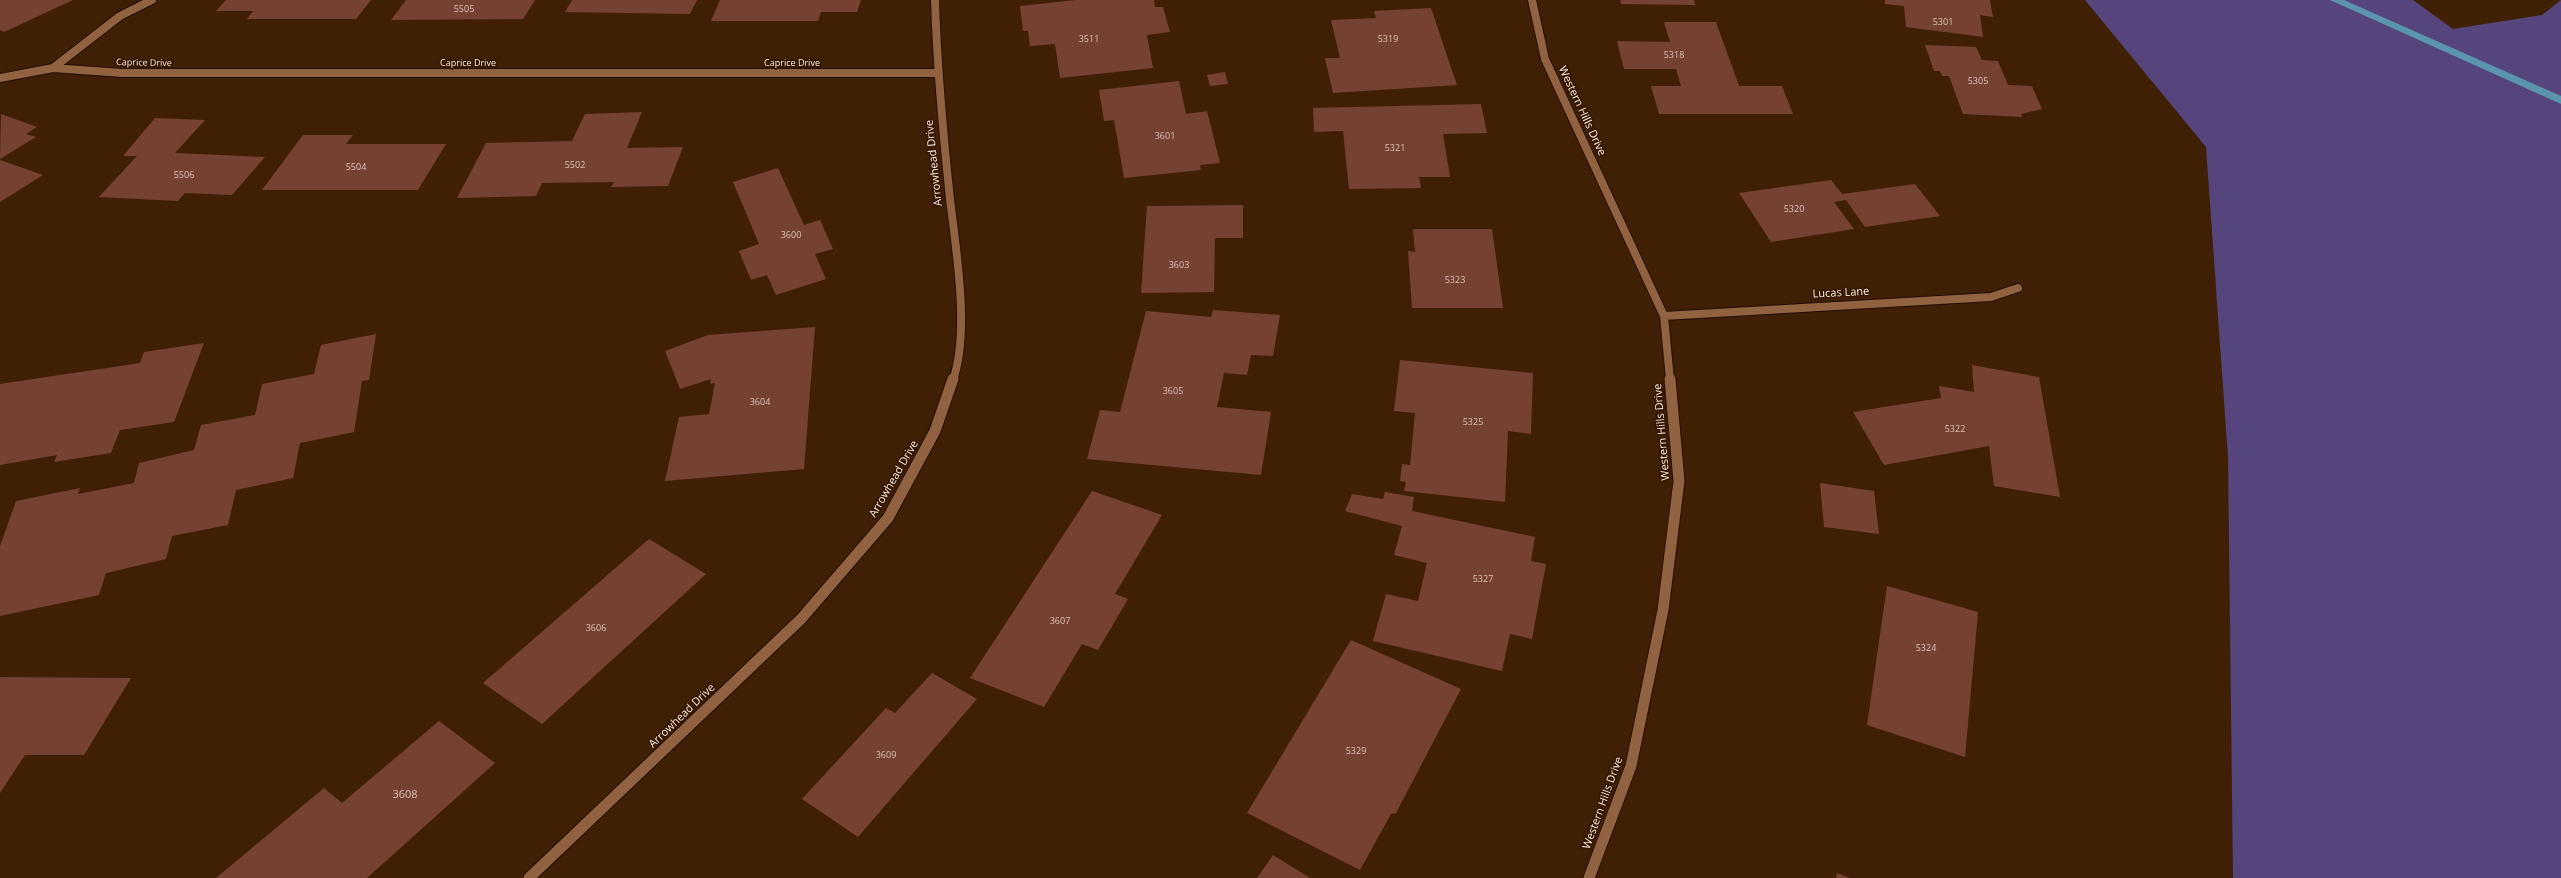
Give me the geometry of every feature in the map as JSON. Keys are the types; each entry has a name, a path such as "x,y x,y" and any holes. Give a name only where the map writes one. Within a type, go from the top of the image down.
{"street":[{"path":"53,68 120,16 152,0"},
{"name":"Arrowhead Drive","path":"529,878 801,619 888,518 935,431 959,363 960,293 937,73 934,0"},
{"name":"Western Hills Drive","path":"1532,0 1545,60 1664,316 1678,481 1663,610 1631,766 1589,878"},
{"name":"Caprice Drive","path":"0,78 53,68 122,73 937,73"},
{"name":"Lucas Lane","path":"1664,316 1991,297 2018,288"}],"shaded area":[{"path":"2085,0 2413,0 2453,29 2542,15 2561,0 2561,878 2233,878 2228,457 2206,147"}],"building":[{"path":"0,0 73,0 4,32 0,30"},
{"path":"226,0 371,0 356,19 247,19 253,11 216,11"},
{"path":"406,0 535,0 523,19 391,20"},
{"path":"572,0 697,0 690,14 565,12"},
{"path":"720,0 861,0 857,12 821,12 818,21 711,21"},
{"path":"1076,0 1154,0 1155,7 1163,7 1170,32 1147,35 1153,68 1060,78 1055,44 1030,46 1028,31 1023,31 1020,6"},
{"path":"1620,0 1694,0 1695,5 1621,4"},
{"path":"1885,0 1990,0 1993,17 1980,15 1983,37 1906,27 1904,6 1885,4"},
{"path":"1431,8 1457,85 1333,93 1325,58 1340,58 1331,20 1376,18 1374,11"},
{"path":"1664,22 1716,22 1739,86 1782,86 1793,114 1659,114 1651,86 1681,86 1676,69 1624,69 1617,41 1670,42"},
{"path":"1925,45 1976,47 1982,60 1998,61 2008,85 2032,86 2042,109 2021,114 2022,117 1963,114 1949,76 1942,76 1940,71 1934,71"},
{"path":"1225,72 1228,84 1210,86 1207,75"},
{"path":"1179,81 1186,114 1207,111 1220,163 1200,165 1201,170 1124,178 1114,120 1104,121 1099,90"},
{"path":"1481,104 1487,133 1443,134 1450,177 1419,177 1421,188 1349,189 1343,131 1314,132 1313,108"},
{"path":"642,112 627,148 683,147 668,186 611,187 614,182 542,183 536,196 457,198 486,143 572,141 585,114"},
{"path":"1,114 37,127 26,134 36,137 0,159"},
{"path":"155,118 205,120 175,153 265,157 232,195 185,193 178,201 99,197 137,156 123,156"},
{"path":"303,135 353,135 346,144 446,144 418,190 262,190"},
{"path":"0,160 43,175 0,202"},
{"path":"778,168 804,225 820,220 833,249 815,254 826,279 776,295 767,275 751,280 739,251 759,244 733,182"},
{"path":"1831,180 1842,194 1915,184 1940,216 1865,227 1846,200 1834,202 1854,229 1771,242 1739,193"},
{"path":"1243,205 1243,238 1215,238 1214,292 1141,293 1147,206"},
{"path":"1413,229 1492,229 1503,308 1412,308 1408,251 1415,252"},
{"path":"1213,310 1280,315 1273,356 1251,355 1247,375 1224,373 1217,407 1271,412 1261,475 1087,459 1100,410 1120,412 1146,311 1211,317"},
{"path":"815,327 804,469 665,481 679,417 709,414 715,383 710,384 711,379 680,389 665,351 708,335"},
{"path":"376,334 369,380 362,381 354,432 300,443 293,478 236,490 228,525 172,536 166,559 106,573 99,595 0,616 0,546 16,501 80,488 78,494 134,483 139,463 194,450 201,425 255,415 262,384 314,374 321,345"},
{"path":"204,343 174,422 120,430 111,453 54,462 57,455 0,465 0,384 140,363 144,352"},
{"path":"1400,360 1533,373 1531,434 1508,431 1505,502 1404,491 1406,482 1400,481 1402,464 1410,465 1415,413 1394,411"},
{"path":"1972,365 2039,377 2060,497 1994,486 1989,446 1884,465 1853,412 1941,398 1939,386 1974,392"},
{"path":"1820,483 1874,491 1879,534 1824,527"},
{"path":"1092,491 1162,515 1115,594 1128,599 1098,650 1082,644 1044,707 970,678"},
{"path":"1385,492 1414,497 1412,511 1535,537 1531,561 1546,564 1532,639 1510,634 1502,671 1373,641 1386,594 1418,601 1427,563 1394,555 1402,526 1345,511 1352,494 1383,499"},
{"path":"649,539 706,574 542,724 483,683"},
{"path":"1887,586 1978,612 1965,757 1867,725"},
{"path":"1351,640 1461,689 1396,813 1391,814 1360,870 1247,813"},
{"path":"932,673 977,699 858,837 802,799 886,708 895,713"},
{"path":"0,677 131,678 84,755 25,755 0,793"},
{"path":"439,721 495,763 367,878 216,878 324,788 342,803"},
{"path":"1273,855 1310,878 1257,878"},
{"path":"1837,873 1850,878 1836,878"}],"waterway":[{"path":"2335,0 2561,100"}]}
